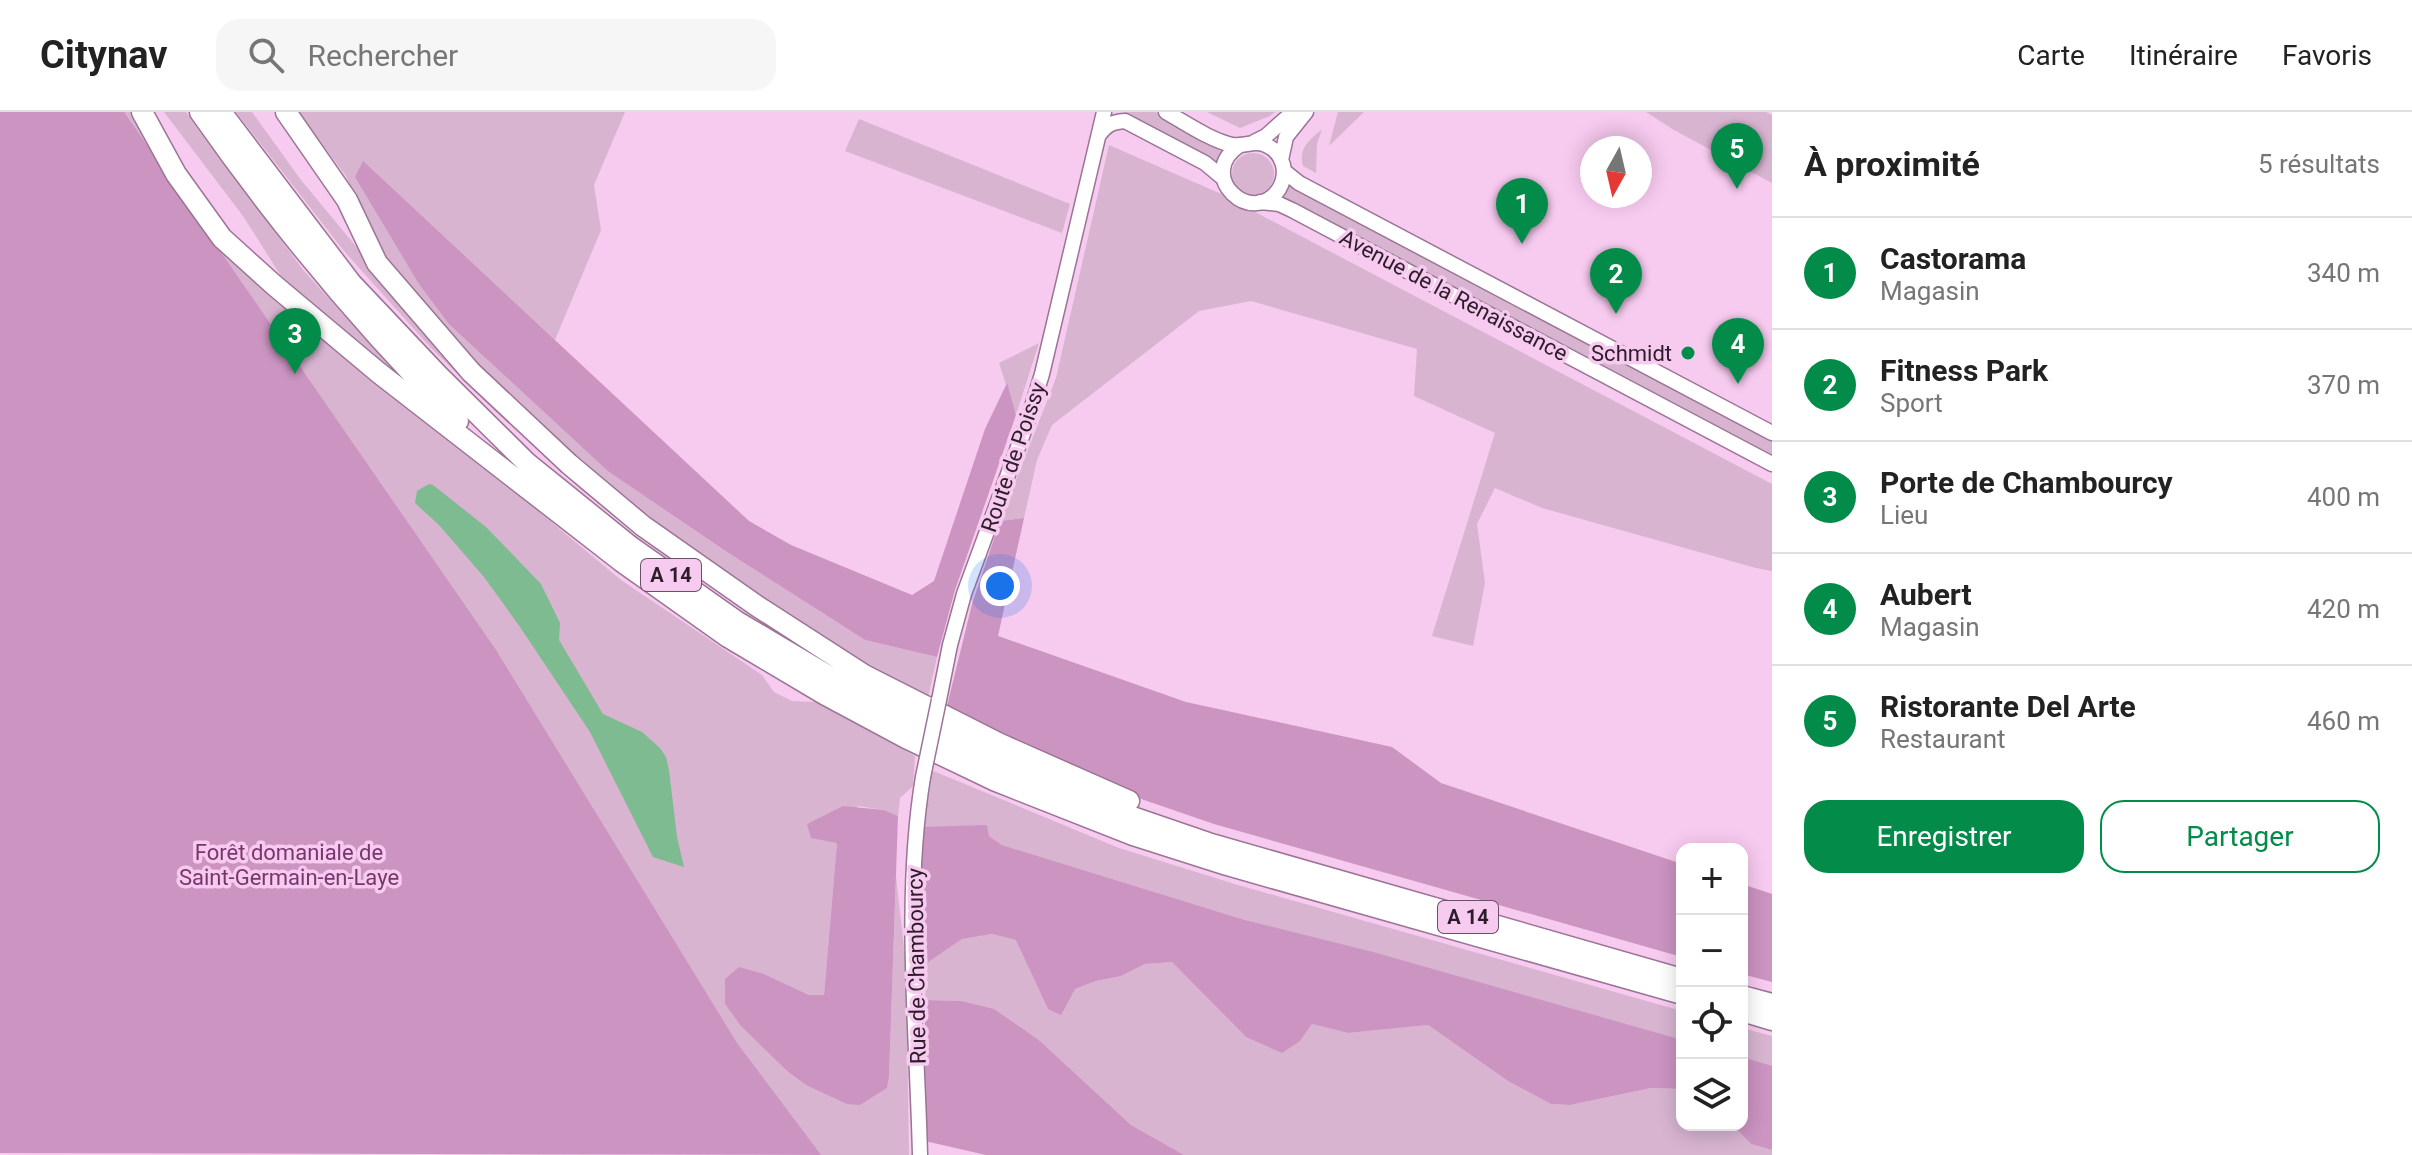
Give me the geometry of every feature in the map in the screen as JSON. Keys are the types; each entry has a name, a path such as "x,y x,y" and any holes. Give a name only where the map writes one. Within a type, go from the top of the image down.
{"highway":[{"path":"142,112 176,174 222,238 379,373 520,483"},
{"name":"A 14","path":"200,112 235,162 339,293 426,388 520,483 621,561 728,637 851,708 996,781 1133,835 1227,865 1676,992"},
{"name":"A 14","path":"221,112 351,283 527,463 643,555 736,621 926,729 1003,765 1135,818 1676,977"},
{"path":"286,112 347,200 377,263 471,372 569,464 643,526 757,606 864,675 998,743 1132,803 1226,838 1253,855"},
{"path":"1748,998 1772,1004"},
{"path":"1748,1013 1772,1020"}],"street":[{"name":"Route de Poissy","path":"923,777 950,645 964,594 1042,374 1104,112"},
{"path":"1166,112 1218,139 1268,146 1276,152 1282,166"},
{"path":"1293,112 1266,136 1247,144 1226,159 1223,178 1236,198 1245,202 1260,202 1276,192 1281,184 1286,137 1306,112"},
{"path":"1098,136 1105,126 1125,121 1205,163 1223,178"},
{"name":"Avenue de la Renaissance","path":"1282,166 1288,176 1305,186 1772,433"},
{"name":"Avenue de la Renaissance","path":"1260,202 1279,204 1292,210 1772,464"},
{"name":"Rue de Chambourcy","path":"920,1155 912,884 915,825 923,777"}],"shaded area":[{"path":"105,112 140,112 191,211 621,580 762,675 774,692 792,701 815,702 915,756 913,786 900,798 898,816 884,810 858,806 837,843 824,995 809,995 764,974 725,979 725,1004 742,1026 787,1071 806,1085 860,1105 887,1088 889,1077 896,877 906,965 909,1155 819,1155 655,940"},
{"path":"164,112 186,112 304,271 413,391 311,303 306,307 281,276 243,216"},
{"path":"236,112 252,112 301,180 426,331 800,645 655,549 580,489 497,413 431,348 344,251"},
{"path":"298,112 625,112 594,185 601,230 555,340 363,162 609,472 865,640 937,657 927,702 772,608 612,493 445,336 380,255 346,176"},
{"path":"1124,112 1155,112 1226,148 1217,164"},
{"path":"1207,112 1275,112 1240,128"},
{"path":"1338,112 1364,112 1329,146"},
{"path":"1646,112 1766,112 1772,115 1772,183 1674,130"},
{"path":"859,119 1070,204 1062,233 845,151"},
{"path":"1322,129 1317,144 1316,173 1303,166 1302,154 1306,144"},
{"path":"1109,145 1219,193 1772,484 1772,571 1542,508 1495,488 1477,524 1485,583 1473,646 1432,636 1495,433 1414,396 1417,349 1251,301 1199,311 1052,425 1037,460 1024,518 1000,521 1056,378"},
{"path":"1253,153 1268,159 1274,174 1268,189 1253,195 1238,189 1232,174 1238,159"},
{"path":"1283,181 1772,439 1772,458 1275,196"},
{"path":"1039,343 1016,415 999,363"},
{"path":"429,484 486,527 541,584 560,623 559,640 603,714 642,732 666,757 684,867 653,857 590,732 520,627 484,577 439,525 415,503 417,491"},
{"path":"931,770 1119,848 1238,885 1676,1009 1676,1040 1245,920 1002,845 989,836 921,827"},
{"path":"992,934 1017,940 1048,1009 1075,989 1096,981 1121,976 1145,964 1172,962 1246,1037 1300,1041 1312,1024 1348,1033 1428,1025 1508,1081 1551,1104 1570,1105 1651,1088 1676,1089 1676,1131 1739,1131 1751,1144 1772,1150 1772,1155 1184,1155 1131,1125 1040,1041 961,1001 925,1000 927,963 962,939"},
{"path":"1748,1030 1772,1036 1772,1068 1748,1061"}],"green space":[{"name":"Forêt domaniale de Saint-Germain-en-Laye","path":"0,112 124,112 496,650 737,1043 821,1155 0,1153"},
{"path":"363,161 749,521 791,545 912,595 934,581 985,429 1007,383 1016,415 955,590 937,657 865,640 609,472 449,324 419,284 355,177"},
{"path":"1024,518 998,636 1186,702 1392,747 1441,783 1676,862 1676,955 1214,824 1115,790 946,710 972,604 1000,521"},
{"path":"843,806 884,810 898,816 889,1077 887,1088 860,1105 847,1104 806,1085 787,1071 741,1026 725,1004 725,979 739,967 764,974 809,995 824,995 837,843 811,838 807,824"},
{"path":"987,825 989,836 1002,845 1245,920 1373,952 1676,1038 1676,1089 1651,1088 1570,1105 1551,1104 1508,1081 1428,1025 1348,1033 1312,1024 1300,1041 1282,1053 1246,1037 1172,962 1145,964 1121,976 1075,989 1061,1015 1048,1009 1016,940 992,934 962,939 927,963 920,889 921,827"},
{"path":"1748,886 1772,894 1772,982 1748,976"},
{"path":"925,1000 961,1001 994,1009 1040,1041 1131,1125 1184,1155 986,1155 925,1141"},
{"path":"1748,1059 1772,1066 1772,1150 1751,1144 1739,1131 1748,1131"}],"place":[{"name":"Ristorante Del Arte","path":"1737,189"},
{"name":"Castorama","path":"1522,244"},
{"name":"Fitness Park","path":"1616,314"},
{"name":"Schmidt","path":"1688,353"},
{"name":"Porte de Chambourcy","path":"295,374"},
{"name":"Aubert","path":"1738,384"}]}
